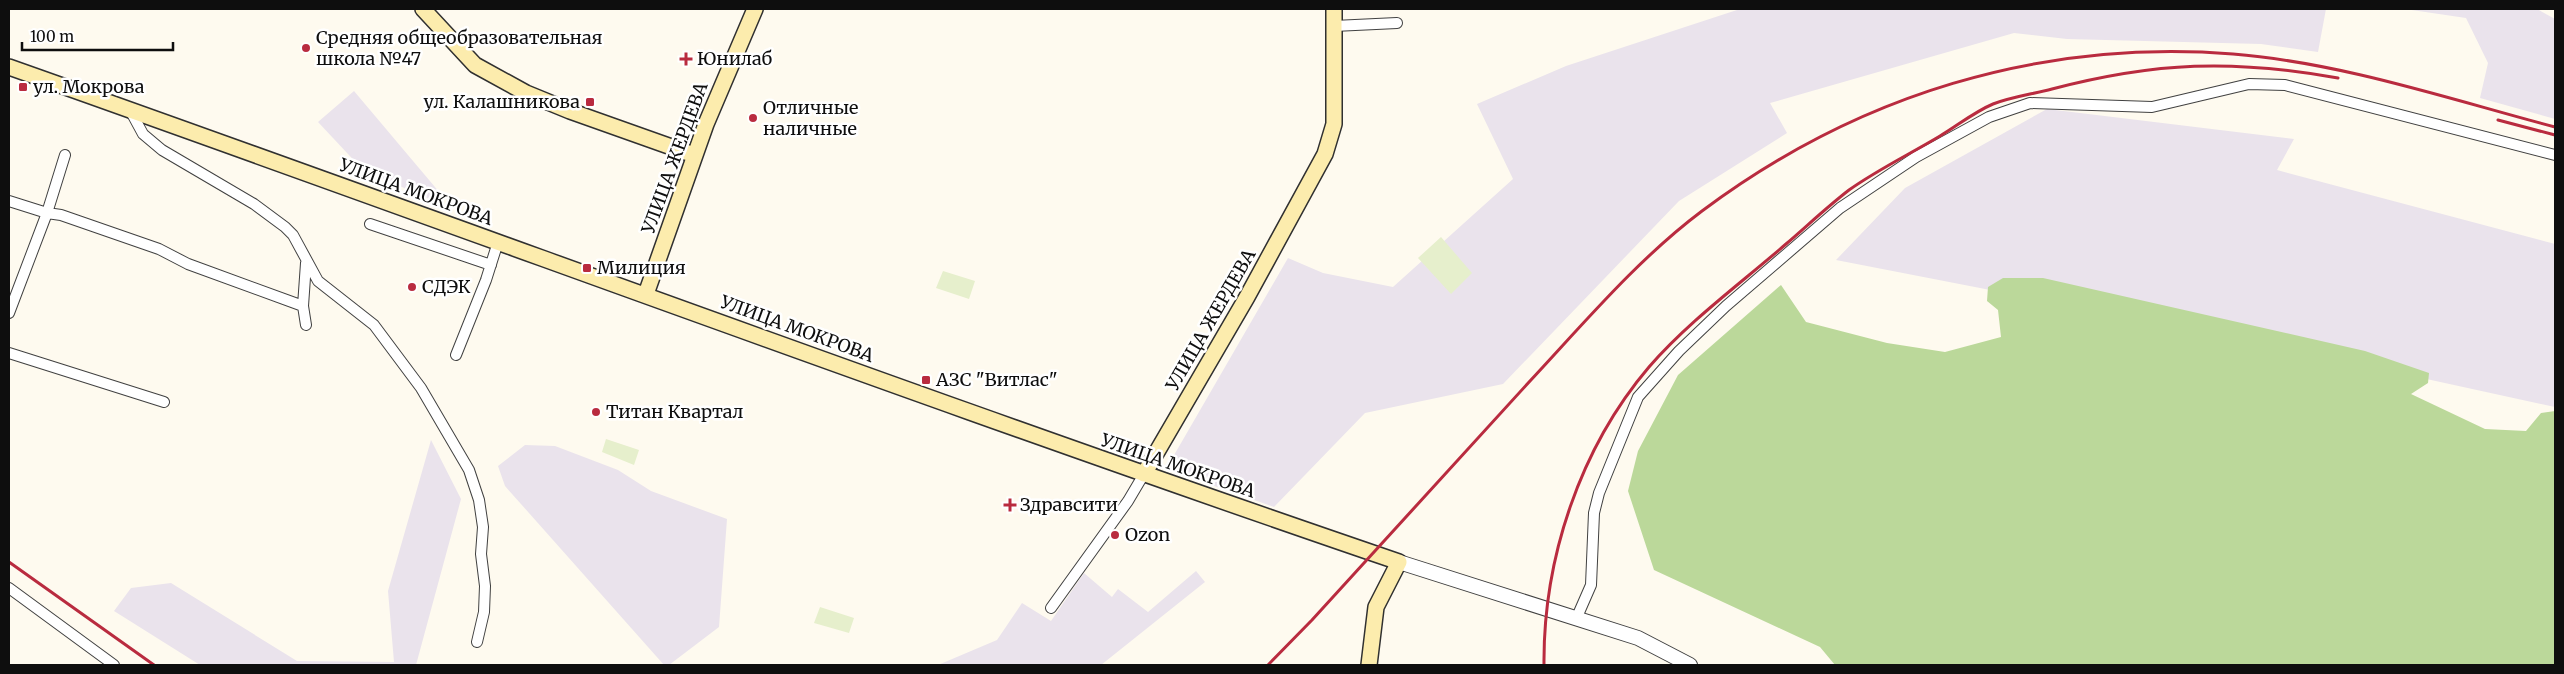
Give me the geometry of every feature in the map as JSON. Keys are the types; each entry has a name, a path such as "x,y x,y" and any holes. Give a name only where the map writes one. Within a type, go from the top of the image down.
{"main road":[{"path":"423,9 475,65 526,93 570,111 694,155"},
{"name":"УЛИЦА ЖЕРДЕВА","path":"646,294 694,155 756,9"},
{"name":"УЛИЦА ЖЕРДЕВА","path":"1144,474 1247,297 1325,154 1334,124 1334,9"},
{"name":"УЛИЦА МОКРОВА","path":"9,67 646,294 963,411 1399,562"},
{"path":"1369,665 1376,606 1399,562"}],"street":[{"path":"1334,26 1397,24"},
{"path":"1577,617 1591,585 1594,513 1599,493 1638,396 1679,351 1726,306 1840,208 1916,157 1989,117 2030,102 2130,108 2152,106 2249,84 2285,85 2555,155"},
{"path":"130,110 143,134 162,150 254,204 285,227 293,235 311,272 325,289 361,314 384,338 421,388 469,470 479,500 483,527 481,554 485,586 484,612 477,642"},
{"path":"9,313 47,213 65,155"},
{"path":"9,201 47,213 61,215 159,249 188,264 303,306"},
{"path":"370,224 491,265"},
{"path":"456,355 498,242"},
{"path":"306,262 303,306 306,325"},
{"path":"9,353 164,402"},
{"name":"УЛИЦА ЖЕРДЕВА","path":"1051,608 1128,502 1144,474"},
{"name":"УЛИЦА МОКРОВА","path":"1399,562 1577,617 1638,638 1690,665"},
{"path":"9,588 114,665"}],"shaded area":[{"path":"1740,9 2326,9 2318,52 2261,44 2067,39 2014,33 1770,103 1787,133 1679,201 1503,384 1365,413 1274,507 1166,469 1288,258 1323,273 1393,287 1513,179 1477,104 1566,66"},
{"path":"2405,9 2537,9 2555,19 2555,119 2480,98 2488,63 2466,18"},
{"path":"354,91 440,193 434,201 363,170 318,122"},
{"path":"2047,109 2294,139 2277,170 2555,244 2555,407 2262,343 1836,260 1905,188"},
{"path":"431,440 461,499 416,665 200,665 114,611 131,588 171,583 297,661 394,662 388,591"},
{"path":"525,445 555,446 618,470 651,491 727,519 719,627 669,665 664,665 505,486 498,466"},
{"path":"1196,571 1205,582 1101,665 938,665 997,640 1022,603 1051,621 1084,573 1112,597 1118,589 1148,612"}],"green space":[{"path":"1441,237 1472,273 1451,294 1418,258"},
{"path":"943,271 975,281 969,299 936,288"},
{"path":"2003,278 2043,278 2365,351 2429,373 2428,383 2411,394 2485,429 2526,431 2541,413 2555,411 2555,665 1835,665 1820,647 1654,570 1628,491 1638,451 1678,375 1781,285 1806,322 1887,343 1945,352 2001,337 1998,310 1987,301 1988,287"},
{"path":"606,439 639,450 634,465 602,452"},
{"path":"820,607 854,618 849,633 814,623"}],"railway":[{"path":"1268,665 1312,620 1592,314 1634,270 1678,230 1761,170 1823,135 1887,106 1953,83 2021,66 2090,56 2161,52 2233,54 2315,65 2396,83 2555,127"},
{"path":"1544,665 1545,625 1550,585 1559,545 1570,507 1585,469 1603,433 1625,399 1664,350 1715,303 1849,190 1979,111 2015,97 2125,73 2194,66 2264,68 2338,78"},
{"path":"2498,120 2555,135"},
{"path":"9,562 154,665"}],"place":[{"name":"Средняя общеобразовательная школа №47","path":"306,48"},
{"name":"Юнилаб","path":"686,59"},
{"name":"ул. Мокрова","path":"23,87"},
{"name":"ул. Калашникова","path":"590,102"},
{"name":"Отличные наличные","path":"753,118"},
{"name":"Милиция","path":"587,268"},
{"name":"СДЭК","path":"412,287"},
{"name":"АЗС \"Витлас\"","path":"926,380"},
{"name":"Титан Квартал","path":"596,412"},
{"name":"Здравсити","path":"1010,505"},
{"name":"Ozon","path":"1115,535"}]}
